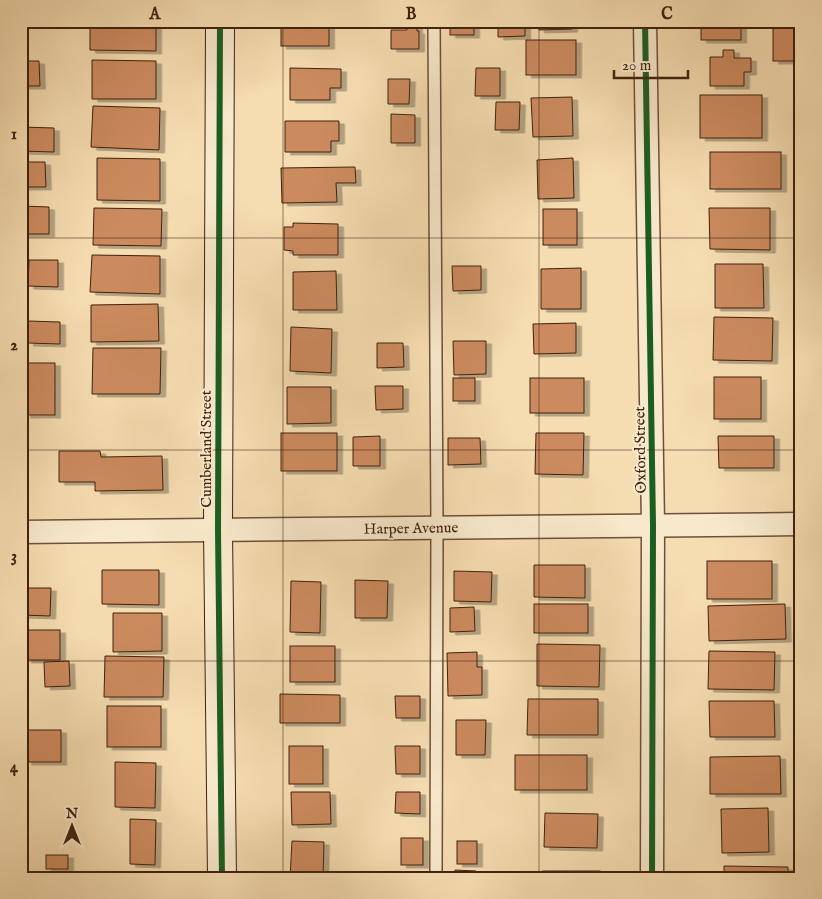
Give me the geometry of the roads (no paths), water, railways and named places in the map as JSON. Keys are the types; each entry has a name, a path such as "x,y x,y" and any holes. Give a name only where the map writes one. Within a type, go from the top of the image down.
{"street":[{"name":"Cumberland Street","path":"220,21 218,530 222,878"},
{"name":"Oxford Street","path":"645,21 653,525 652,878"},
{"name":"Harper Avenue","path":"21,532 801,524"}],"lane":[{"path":"434,21 437,527 436,878"}]}
